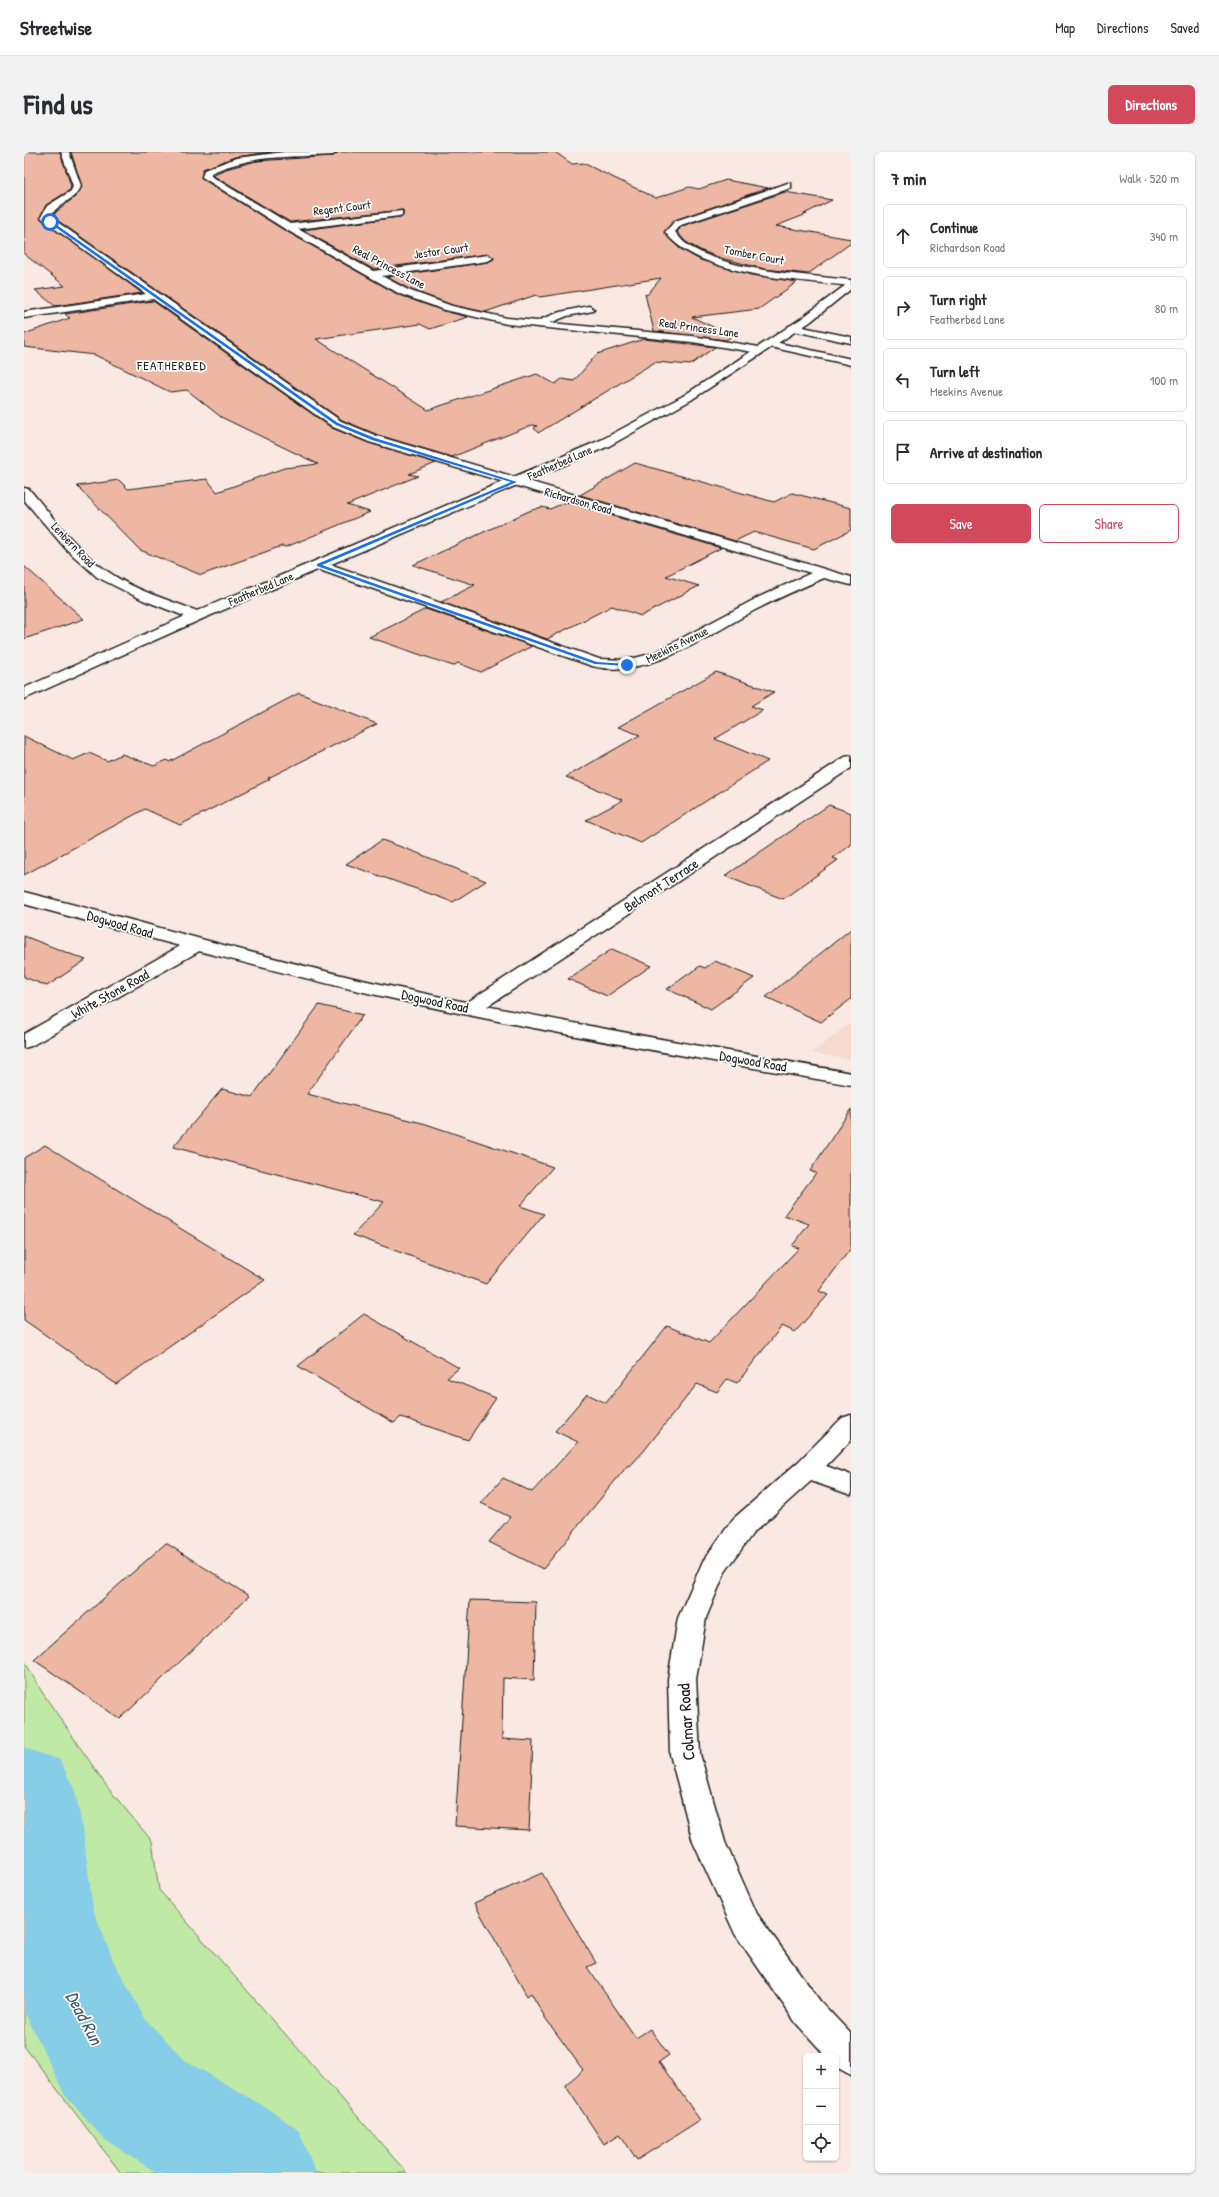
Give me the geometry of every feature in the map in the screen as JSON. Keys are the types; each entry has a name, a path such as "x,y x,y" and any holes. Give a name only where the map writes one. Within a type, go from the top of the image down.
{"street":[{"name":"Richardson Road","path":"65,152 77,186 76,192 50,208 46,217 50,222 153,296 337,424 373,439 851,581"},
{"name":"Real Princess Lane","path":"334,152 246,159 223,164 207,172 206,177 212,183 404,292 449,308 478,315 539,325 677,337 764,347 851,362"},
{"name":"Tomber Court","path":"788,186 684,221 672,228 670,232 674,239 681,244 721,263 764,272 851,283"},
{"name":"Regent Court","path":"288,227 399,213"},
{"name":"Jestor Court","path":"372,274 488,258"},
{"name":"Featherbed Lane","path":"24,694 197,616 515,482 605,443 640,426 687,398 794,328 851,283"},
{"path":"24,315 153,296"},
{"path":"539,325 552,317 564,313 590,309"},
{"path":"794,328 851,340"},
{"path":"840,337 851,328"},
{"name":"Lenbern Road","path":"24,492 87,561 101,573 120,585 197,616"},
{"name":"Meekins Avenue","path":"319,565 597,663 627,665 659,656 762,601 823,573"},
{"name":"Belmont Terrace","path":"470,1009 851,761"},
{"name":"Dogwood Road","path":"24,898 196,946 470,1009 851,1079"},
{"name":"White Stone Road","path":"24,1042 196,946"},
{"name":"Colmar Road","path":"851,1424 807,1469 743,1526 713,1568 692,1618 682,1679 685,1754 709,1842 746,1924 808,2012 851,2059"},
{"path":"807,1469 851,1486"}],"shaded area":[{"path":"851,1022 851,1060 812,1053"}],"green space":[{"path":"24,1660 42,1692 108,1788 152,1841 159,1890 407,2173 121,2173 24,2046"}],"building":[{"path":"24,152 60,152 71,186 70,190 46,205 40,218 142,293 55,306 35,290 65,286 24,254"},
{"path":"71,152 272,152 235,157 203,169 201,178 284,230 399,295 444,311 468,317 430,329 420,324 316,339 428,410 537,374 555,384 562,379 574,381 597,354 644,339 715,347 690,365 655,362 538,433 534,428 537,426 532,425 452,457 378,435 342,420 54,218 55,213 76,196 82,187"},
{"path":"338,152 555,152 572,164 583,163 656,198 689,187 699,189 726,180 768,188 675,220 664,232 679,248 700,260 751,275 797,282 759,309 692,317 732,336 726,340 654,331 645,294 647,295 661,278 540,297 536,295 485,312 452,305 409,289 387,277 488,262 494,259 489,254 373,269 303,230 399,217 403,216 403,210 290,222 212,175 226,169 256,161 333,156"},
{"path":"785,192 832,200 804,214 807,214 776,226 851,239 851,243 808,274 765,269 721,258 702,251 686,242 677,232 682,226"},
{"path":"153,301 332,428 369,443 436,463 409,474 418,476 347,505 370,512 286,547 282,546 201,575 140,550 77,486 119,480 128,489 207,479 217,492 284,468 318,464 221,417 187,390 170,392 95,355 24,347 24,334 70,318 65,314"},
{"path":"635,463 774,502 792,493 851,508 851,530 814,549 754,532 735,541 580,495"},
{"path":"566,502 721,548 666,576 699,586 641,616 612,606 547,639 441,602 475,585 413,565 529,511 542,507 550,509"},
{"path":"24,566 84,619 24,639"},
{"path":"426,609 532,646 481,672 458,663 453,666 369,637"},
{"path":"716,672 774,692 751,706 763,710 715,739 768,761 641,843 586,820 623,800 566,777 640,735 618,727"},
{"path":"299,693 377,724 268,778 270,779 180,825 145,809 24,875 24,736 73,760 89,753 107,761 122,754 154,766 167,760 169,762"},
{"path":"829,805 851,813 851,845 833,858 838,860 783,899 725,876"},
{"path":"382,840 486,881 453,902 346,864"},
{"path":"851,929 851,999 821,1022 766,997"},
{"path":"24,936 86,960 47,986 24,977"},
{"path":"612,949 651,966 607,996 568,979"},
{"path":"715,961 754,978 711,1009 667,989 700,966 705,968"},
{"path":"319,1005 363,1015 307,1094 426,1124 553,1167 520,1206 544,1214 486,1284 353,1235 384,1202 173,1147 222,1089 252,1097"},
{"path":"851,1109 851,1248 819,1291 828,1295 795,1332 782,1326 737,1383 727,1379 717,1392 697,1384 643,1452 630,1466 628,1465 543,1569 489,1542 510,1517 481,1503 503,1478 532,1492 578,1442 555,1431 587,1394 606,1403 667,1326 709,1343 799,1248 792,1246 809,1224 784,1215 816,1173 810,1171"},
{"path":"45,1145 265,1280 116,1384 24,1320 24,1158"},
{"path":"364,1314 459,1368 447,1378 496,1398 468,1440 401,1417 394,1423 298,1366"},
{"path":"166,1543 249,1596 120,1719 34,1660"},
{"path":"470,1600 536,1602 534,1680 503,1678 502,1739 533,1741 529,1830 455,1826"},
{"path":"542,1873 596,1963 587,1967 636,2038 650,2029 669,2055 659,2062 700,2120 637,2160 620,2134 604,2144 565,2085 583,2070 546,2019 531,1993 527,1996 474,1903"}],"waterway":[{"name":"Dead Run","path":"24,1791 32,1831 40,1909 66,1982 105,2057 145,2100 233,2154 257,2173"}],"district":[{"name":"FEATHERBED","path":"172,365"}],"route":[{"path":"50,222 320,414 337,424 373,439 515,482 319,565 597,663 608,665 627,665"}]}
